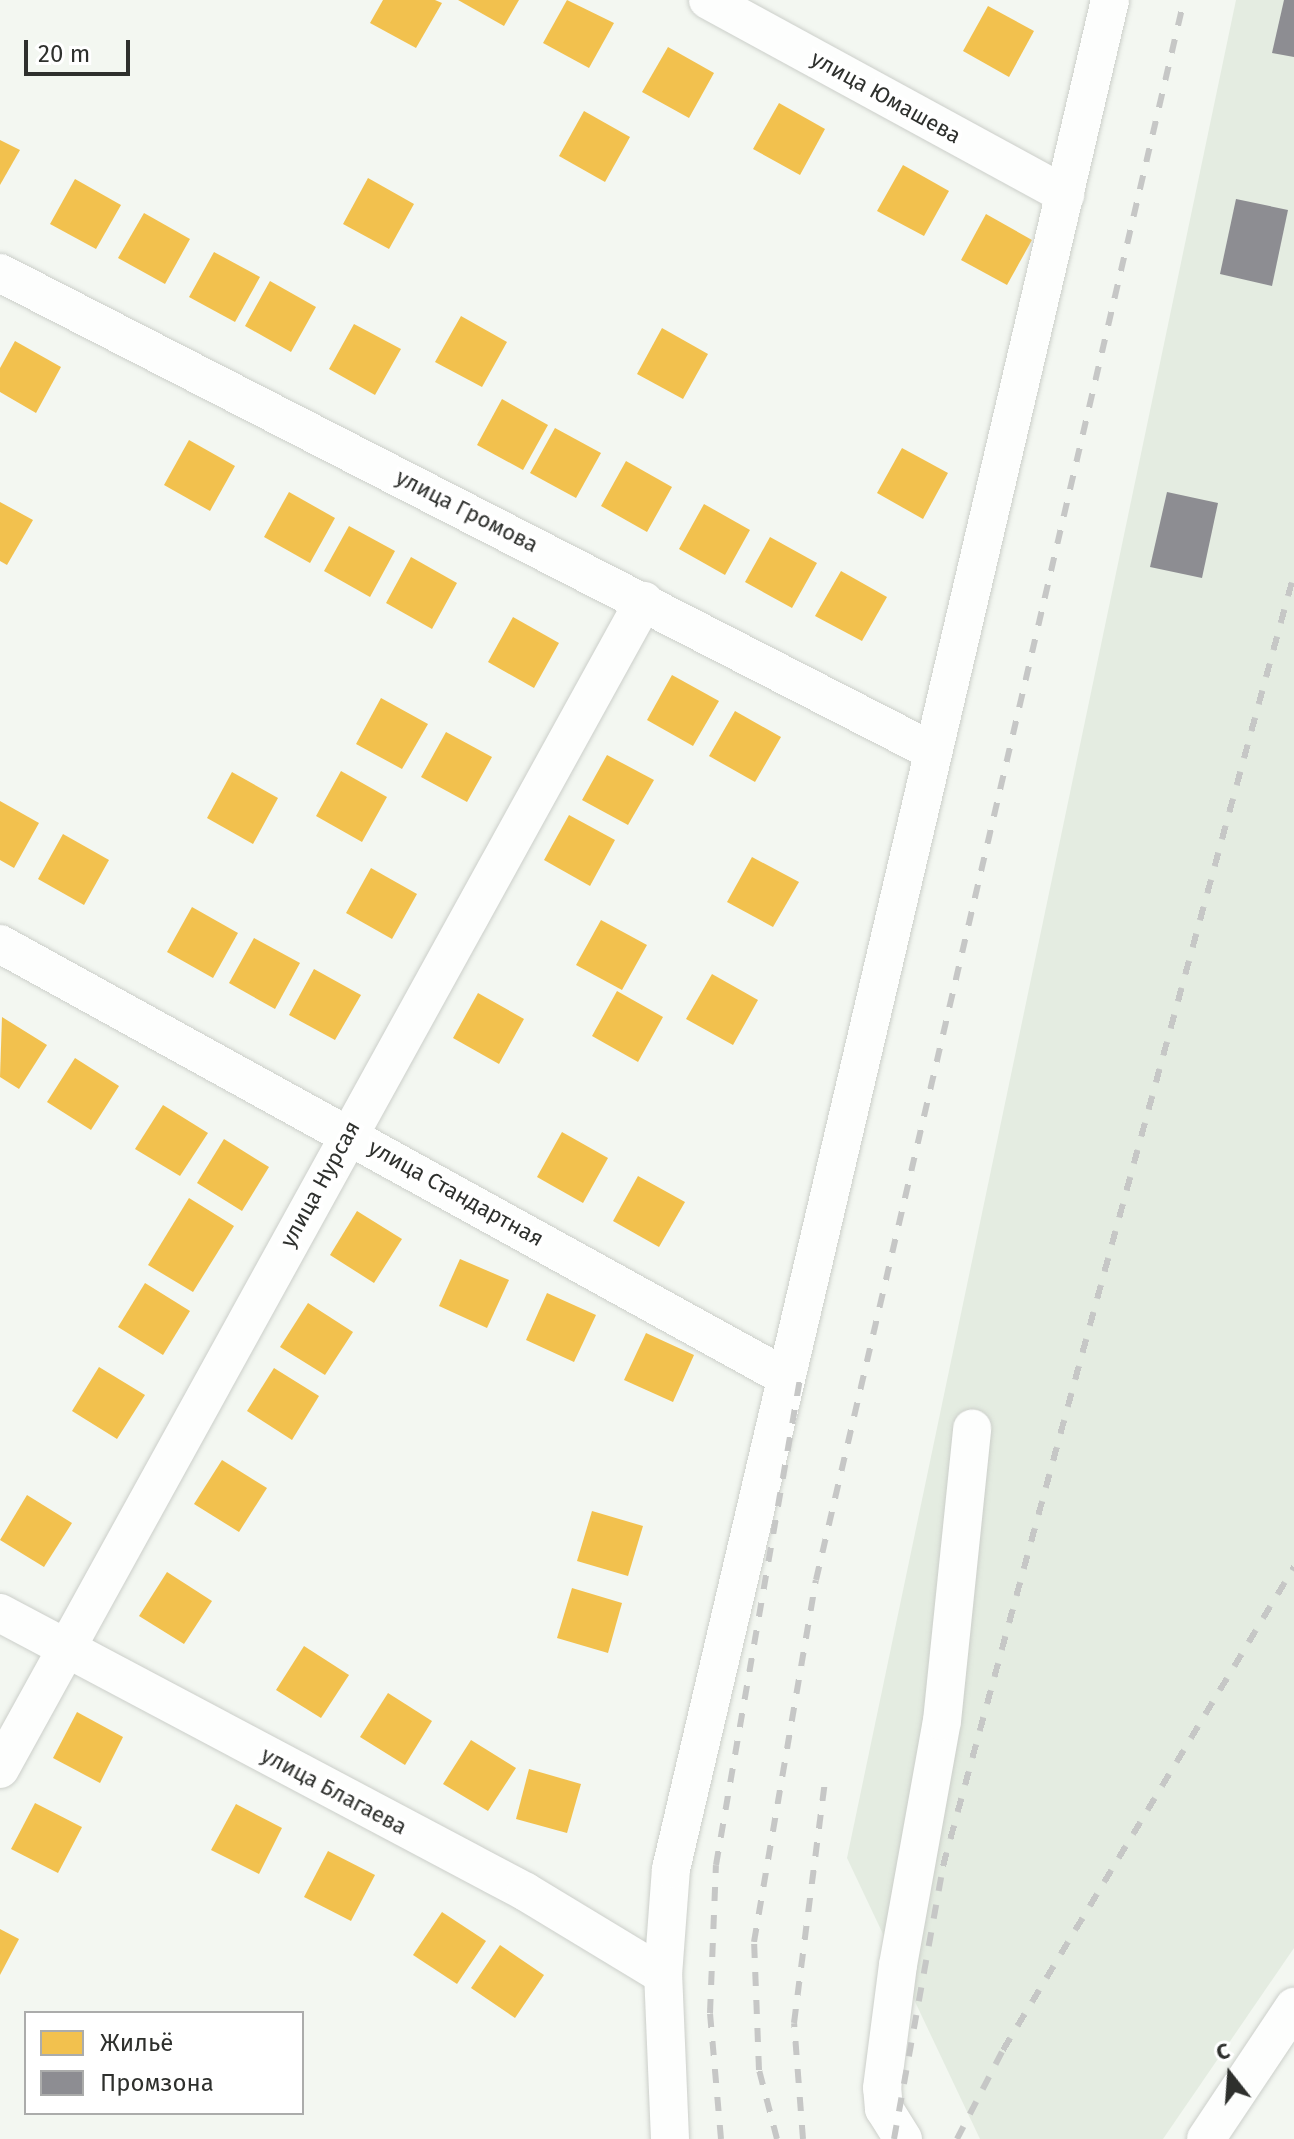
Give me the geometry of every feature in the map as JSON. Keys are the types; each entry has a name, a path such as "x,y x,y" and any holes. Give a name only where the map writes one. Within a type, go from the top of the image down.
{"street":[{"name":"улица Юмашева","path":"708,0 1065,195"},
{"path":"670,2139 663,1975 671,1869 784,1376 1110,0"},
{"name":"улица Громова","path":"0,273 932,751"},
{"name":"улица Нурсая","path":"0,1769 644,601"},
{"name":"улица Стандартная","path":"0,944 784,1376"},
{"path":"903,2139 884,2109 882,2088 898,1965 942,1721 972,1429"},
{"name":"улица Благаева","path":"0,1613 526,1892 663,1975"},
{"path":"1206,2139 1294,2007"}],"shaded area":[{"path":"1236,0 1294,0 1294,1948 1163,2139 980,2139 847,1858"}],"building: Жильё":[{"path":"383,0 435,0 442,3 416,48 370,23"},
{"path":"458,0 519,0 504,26"},
{"path":"567,0 614,23 589,68 543,43"},
{"path":"988,6 1034,31 1009,77 963,51"},
{"path":"668,47 714,73 689,118 642,92"},
{"path":"779,103 825,129 800,175 753,149"},
{"path":"584,111 630,137 605,182 559,156"},
{"path":"0,140 20,150 0,185"},
{"path":"903,165 949,191 924,236 877,211"},
{"path":"368,178 414,204 389,249 343,224"},
{"path":"75,179 121,205 96,249 50,224"},
{"path":"144,213 190,239 165,284 118,258"},
{"path":"986,214 1032,240 1007,285 961,260"},
{"path":"214,252 260,277 235,322 189,297"},
{"path":"270,281 316,307 291,352 245,326"},
{"path":"461,316 507,342 482,387 435,362"},
{"path":"354,324 401,349 375,395 329,369"},
{"path":"662,328 708,354 683,399 637,374"},
{"path":"15,341 61,367 36,413 0,392 0,368"},
{"path":"502,399 548,425 523,470 477,445"},
{"path":"555,428 601,453 576,498 530,473"},
{"path":"189,440 235,466 210,511 164,485"},
{"path":"902,448 948,473 923,519 877,493"},
{"path":"626,461 672,487 647,532 601,506"},
{"path":"289,492 335,518 310,563 264,537"},
{"path":"0,502 33,520 7,565 0,561"},
{"path":"704,504 750,530 725,575 679,549"},
{"path":"349,526 395,551 370,597 324,571"},
{"path":"770,537 817,563 792,608 745,582"},
{"path":"411,557 457,583 432,629 386,603"},
{"path":"841,571 887,597 862,641 815,616"},
{"path":"513,617 559,643 534,688 488,662"},
{"path":"672,675 719,701 693,746 647,720"},
{"path":"381,698 428,724 402,769 356,744"},
{"path":"735,711 781,737 755,782 709,756"},
{"path":"446,732 492,757 467,802 421,777"},
{"path":"607,755 654,780 628,825 582,800"},
{"path":"341,771 387,797 362,842 316,816"},
{"path":"232,772 278,798 253,844 207,818"},
{"path":"0,801 39,823 14,868 0,860"},
{"path":"569,815 615,840 590,886 544,860"},
{"path":"63,834 109,860 84,905 38,879"},
{"path":"752,857 799,882 773,927 727,902"},
{"path":"371,868 417,894 392,939 346,913"},
{"path":"192,907 238,933 213,978 167,952"},
{"path":"601,920 647,945 622,990 576,965"},
{"path":"254,938 300,963 275,1009 229,983"},
{"path":"314,969 361,995 335,1040 289,1015"},
{"path":"712,974 758,1000 733,1045 686,1019"},
{"path":"617,991 663,1017 638,1062 592,1036"},
{"path":"478,993 524,1019 499,1064 453,1038"},
{"path":"2,1017 47,1045 19,1089 0,1077"},
{"path":"75,1058 119,1086 91,1130 47,1102"},
{"path":"163,1105 208,1133 180,1176 135,1149"},
{"path":"562,1132 608,1158 583,1203 537,1177"},
{"path":"224,1139 269,1167 242,1211 197,1183"},
{"path":"638,1176 685,1202 659,1247 613,1221"},
{"path":"189,1198 234,1226 193,1292 148,1265"},
{"path":"357,1211 402,1239 374,1283 330,1255"},
{"path":"460,1259 509,1280 487,1328 439,1306"},
{"path":"145,1283 190,1311 163,1355 118,1327"},
{"path":"547,1293 596,1315 574,1362 526,1340"},
{"path":"308,1303 353,1332 325,1375 280,1347"},
{"path":"646,1333 694,1355 673,1402 624,1380"},
{"path":"99,1367 145,1395 117,1439 72,1411"},
{"path":"274,1368 319,1396 292,1440 247,1411"},
{"path":"222,1460 267,1488 239,1532 194,1504"},
{"path":"27,1495 72,1523 44,1567 0,1540"},
{"path":"592,1511 643,1526 628,1576 577,1561"},
{"path":"167,1572 212,1601 184,1644 139,1616"},
{"path":"572,1588 622,1603 608,1653 557,1638"},
{"path":"304,1646 349,1675 321,1718 276,1690"},
{"path":"388,1693 432,1721 405,1765 360,1737"},
{"path":"77,1712 123,1737 100,1783 53,1758"},
{"path":"471,1740 516,1768 488,1811 443,1784"},
{"path":"529,1769 581,1784 567,1833 516,1819"},
{"path":"35,1803 82,1827 58,1873 11,1849"},
{"path":"236,1804 282,1828 259,1874 211,1850"},
{"path":"328,1851 375,1875 351,1921 304,1897"},
{"path":"442,1912 486,1941 457,1984 413,1955"},
{"path":"0,1929 19,1939 0,1975"},
{"path":"500,1945 544,1975 515,2018 471,1988"}],"building: Промзона":[{"path":"1284,0 1294,0 1294,57 1272,53"},
{"path":"1236,199 1288,210 1272,286 1220,274"},
{"path":"1167,492 1218,503 1202,578 1150,567"}],"railway":[{"path":"777,2139 759,2070 754,1942 816,1580 1184,0"},
{"path":"894,2139 943,1866 1294,574"},
{"path":"721,2139 710,2013 716,1865 800,1380"},
{"path":"957,2139 1003,2050 1294,1567"},
{"path":"803,2139 794,2023 825,1782"}]}
